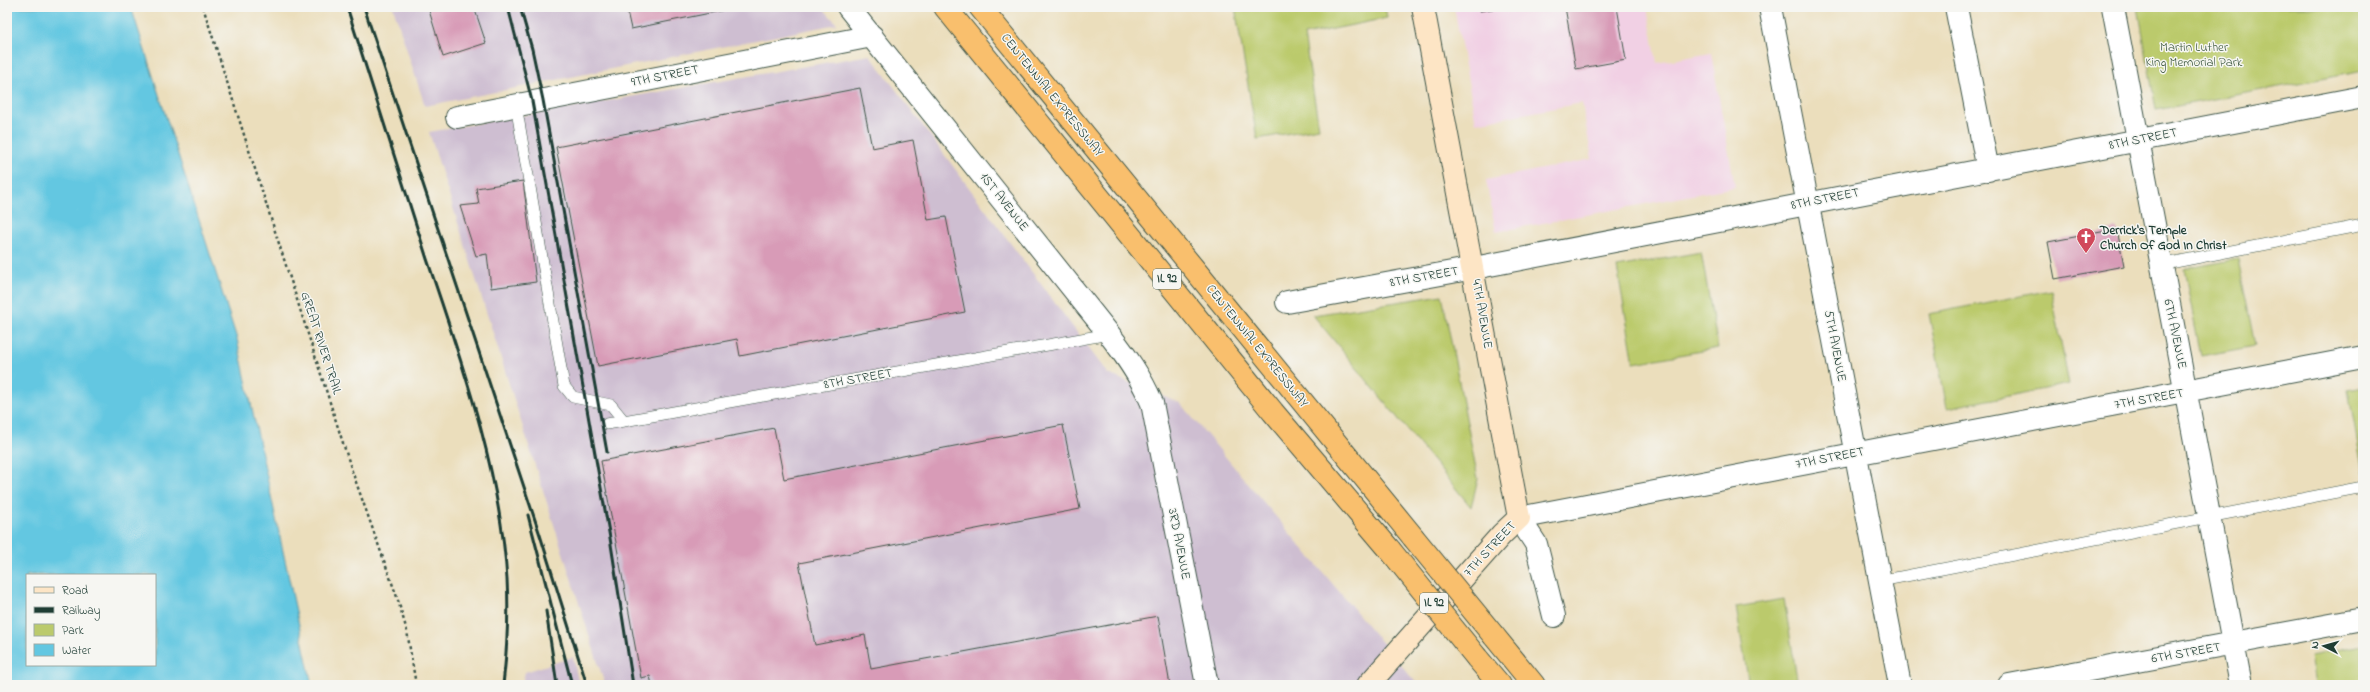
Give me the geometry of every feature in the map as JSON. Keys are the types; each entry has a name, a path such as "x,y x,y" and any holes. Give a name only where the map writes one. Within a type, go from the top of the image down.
{"highway":[{"name":"CENTENNIAL EXPRESSWAY","path":"945,7 1273,412 1390,550 1476,658 1500,685"},
{"name":"CENTENNIAL EXPRESSWAY","path":"980,7 1534,685"}],"street":[{"name":"1ST AVENUE","path":"848,7 1109,334 1131,363 1152,403"},
{"name":"4TH AVENUE","path":"1423,7 1474,268 1520,518 1536,544 1554,616"},
{"name":"5TH AVENUE","path":"1770,7 1900,685"},
{"path":"1956,7 1988,170"},
{"name":"6TH AVENUE","path":"2113,7 2160,265 2186,392 2241,685"},
{"name":"9TH STREET","path":"457,117 872,36"},
{"name":"8TH STREET","path":"1287,302 1474,268 1807,202 1988,170 2363,97"},
{"name":"7TH STREET","path":"1368,685 1502,534 1520,518 1856,452 2186,392 2363,357"},
{"name":"3RD AVENUE","path":"1152,403 1207,685"},
{"name":"6TH STREET","path":"2009,685 2233,645 2363,619"}],"lane":[{"path":"516,105 564,386 573,397 611,405 624,420"},
{"path":"2160,265 2363,225"},
{"name":"8TH STREET","path":"607,424 1109,334"},
{"path":"1880,581 2363,487"}],"path":[{"name":"GREAT RIVER TRAIL","path":"203,7 352,471 397,597 407,631 416,685"}],"shaded area":[{"path":"393,7 822,7 837,24 425,106"},
{"path":"1454,7 1647,7 1657,63 1711,53 1735,187 1496,232 1486,180 1592,159 1582,103 1476,123"},
{"path":"870,55 1108,374 1180,403 1418,685 605,685 429,132"},
{"path":"573,657 579,685 522,685 525,672"}],"green space":[{"path":"1235,7 1385,7 1387,18 1304,35 1319,128 1257,139"},
{"name":"Martin Luther King Memorial Park","path":"2138,7 2363,7 2363,71 2156,110"},
{"path":"1701,252 1718,348 1634,363 1617,267"},
{"path":"2238,259 2255,346 2201,356 2184,269"},
{"path":"2051,290 2069,384 1947,408 1929,314"},
{"path":"1442,295 1478,479 1471,507 1313,315"},
{"path":"2363,387 2363,473 2348,390"},
{"path":"1784,599 1798,685 1749,685 1736,607"},
{"path":"2363,645 2363,685 2315,685 2310,655"}],"water":[{"path":"7,7 131,7 237,339 312,685 7,685"}],"building":[{"path":"428,7 474,7 486,43 443,57"},
{"path":"626,7 735,7 735,8 631,29"},
{"path":"1480,7 1498,7 1498,8 1480,11"},
{"path":"1565,7 1617,7 1626,60 1576,69"},
{"path":"860,88 872,148 913,140 928,220 946,217 965,312 740,356 737,339 598,366 556,147"},
{"path":"523,181 536,282 491,288 487,254 476,256 460,206 479,204 476,188"},
{"name":"Derrick's Temple Church Of God In Christ","path":"2117,229 2124,266 2055,279 2048,242"},
{"path":"1063,425 1080,509 799,563 815,645 865,635 871,669 1158,616 1170,685 652,685 650,676 641,678 601,461 774,428 784,479"}],"railway":[{"path":"347,7 466,377 488,457 503,538 507,579 508,605 506,659 503,685"},
{"path":"364,7 540,535 587,685"},
{"path":"508,7 532,101 610,538 633,685"},
{"path":"520,7 532,49 543,100 607,452"},
{"path":"528,515 572,685"},
{"path":"546,611 557,685"}],"place":[{"name":"Derrick's Temple Church Of God In Christ","path":"2086,254"}]}
